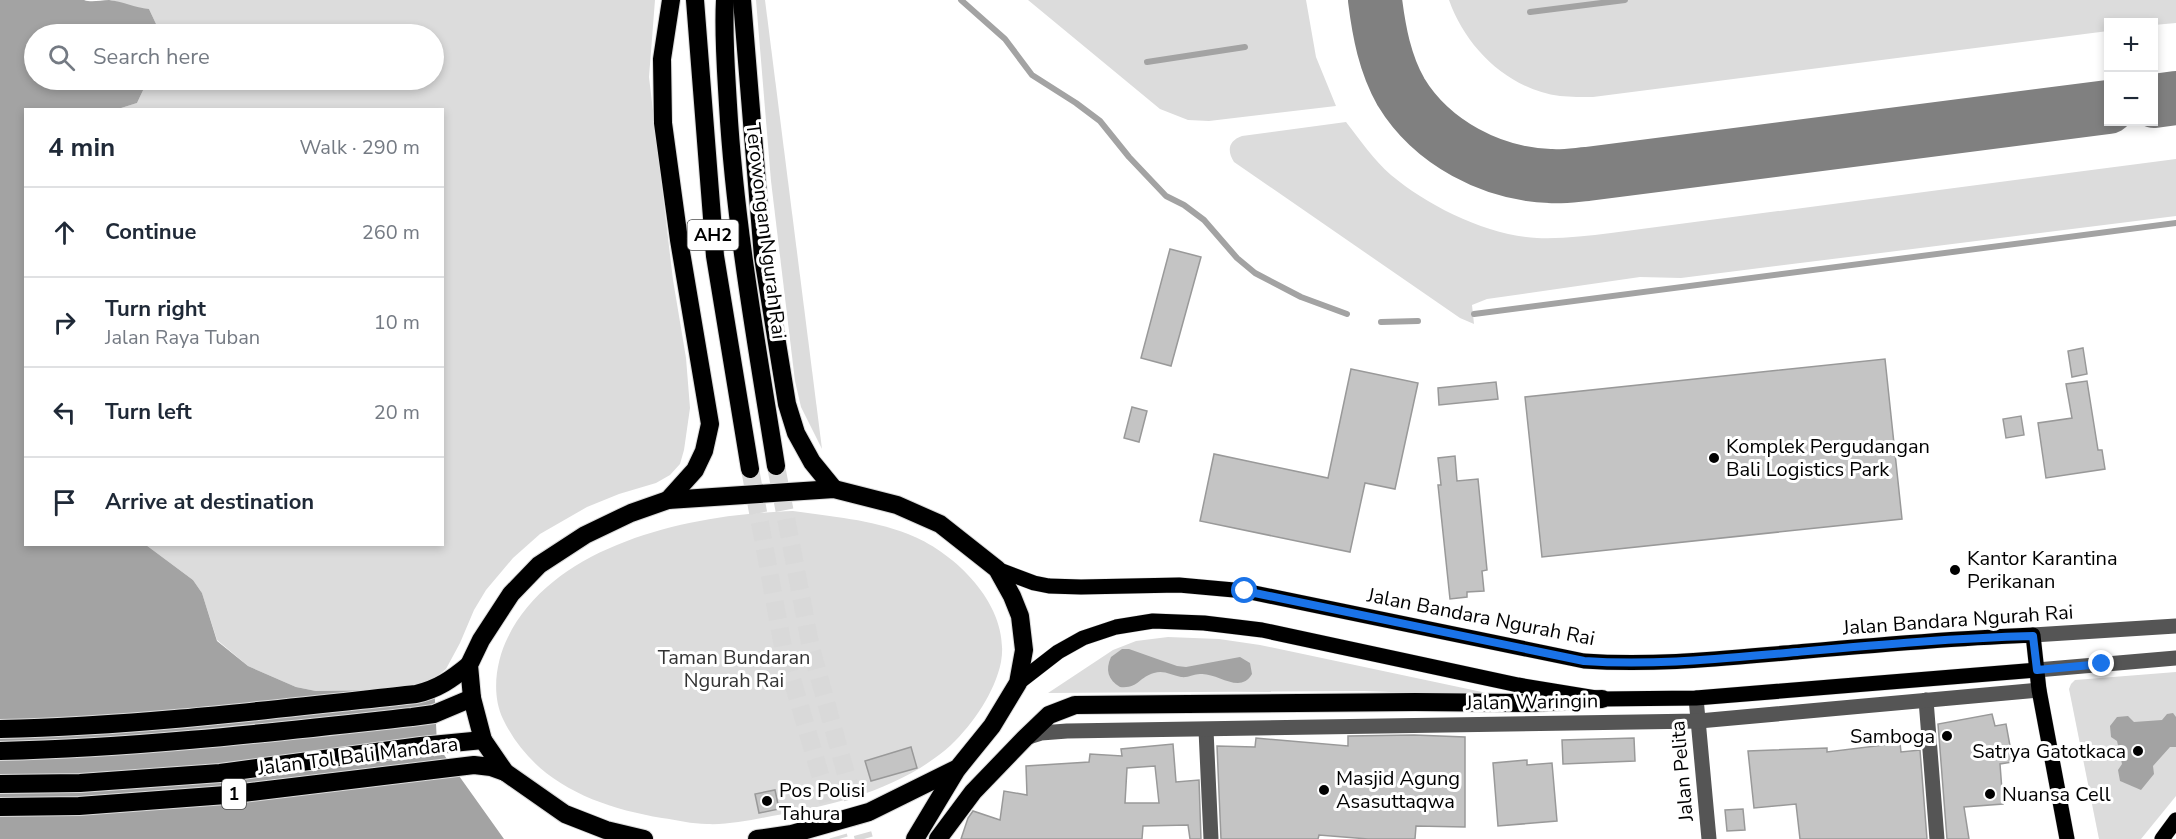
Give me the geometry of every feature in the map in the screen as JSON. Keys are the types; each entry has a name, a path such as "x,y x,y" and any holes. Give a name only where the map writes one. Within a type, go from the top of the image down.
{"highway":[{"path":"668,500 696,470 704,451 710,424 679,240 663,123 662,59 671,0"},
{"name":"AH2","path":"695,0 715,256 750,469"},
{"name":"Terowongan Ngurah Rai","path":"725,0 724,29 730,136 742,250 776,466"},
{"path":"742,0 763,256 787,404 796,433 812,462 834,489"},
{"path":"0,729 73,727 190,719 416,694 433,690 453,679 469,665 495,617 511,594 539,565 585,535 631,513 668,500 834,489 897,504 940,524 997,569 1020,616 1023,650 1018,682 992,726 958,768 915,839"},
{"path":"469,665 465,702 483,740 506,772 565,814 606,830 644,839"},
{"path":"938,839 973,792 1025,738 1049,715 1075,705 1415,702 1530,704 1602,699"},
{"name":"Jalan Tol Bali Mandara","path":"0,751 74,749 194,741 434,714 465,702"},
{"name":"Jalan Tol Bali Mandara","path":"0,784 80,783 220,772 483,740"},
{"name":"Jalan Tol Bali Mandara","path":"0,807 79,806 226,795 481,765 506,772"},
{"path":"766,838 792,834 869,812 958,768"}],"main road":[{"name":"Jalan Bandara Ngurah Rai","path":"997,569 1049,586 1081,588 1179,585 1245,591 1584,661 1625,664 1975,638 2033,636"},
{"path":"1018,682 1058,652 1083,638 1116,627 1153,621 1204,623 1262,630 1518,685 1602,699 1696,698 2037,670"},
{"path":"2033,636 2039,690 2067,839"},
{"path":"2162,839 2176,820"}],"street":[{"name":"Jalan Bandara Ngurah Rai","path":"2033,636 2176,626"},
{"path":"2037,670 2176,658"},
{"name":"Jalan Waringin","path":"1025,738 1041,733 1068,731 1699,721 2039,690"},
{"name":"Jalan Pelita","path":"1696,698 1709,839"},
{"path":"1926,700 1937,839"},
{"path":"1530,704 1530,723"},
{"path":"1206,730 1211,839"}],"green space":[{"path":"111,0 655,0 649,77 673,280 686,358 690,408 680,464 670,475 656,483 587,507 540,534 513,558 486,590 446,669 429,683 383,690 316,691 296,687 248,666 217,640 202,593 193,580 147,546 444,546 444,108 121,108 137,103 143,90 444,90 444,24 156,24 149,9 136,8"},
{"path":"756,0 765,0 822,449 801,407 795,381 771,181"},
{"path":"1028,0 1306,0 1316,57 1336,106 1209,121 1188,120 1160,109"},
{"path":"1449,0 2176,0 2176,23 2158,25 2158,18 2104,18 2104,32 1593,97 1560,96 1523,85 1491,63 1478,50 1457,18"},
{"path":"1346,122 1367,150 1406,187 1460,217 1499,232 1518,236 1556,238 1602,234 2176,159 2176,216 1681,278 1640,277 1487,299 1472,305 1474,324 1460,318 1234,162 1230,154 1231,144 1242,136"},
{"name":"Taman Bundaran Ngurah Rai","path":"793,511 865,522 908,534 944,554 976,584 997,621 1002,641 1001,662 994,685 982,707 951,745 911,773 867,793 796,812 715,824 662,818 614,807 569,788 531,760 503,719 496,688 500,656 504,646 530,604 559,577 594,556 632,539 714,518"},
{"path":"1168,637 1219,639 1260,645 1501,696 1364,691 1048,693 1113,650 1136,641"},
{"path":"2176,672 2176,796 2141,839 2099,839 2069,689 2071,684 2075,680"}],"shaded area":[{"path":"0,0 109,0 149,9 156,24 24,24 24,90 143,90 137,103 121,108 24,108 24,546 147,546 193,580 202,593 217,641 248,666 296,687 316,691 383,690 404,688 434,680 437,745 504,839 0,839"},
{"path":"1122,649 1129,649 1186,667 1240,657 1250,663 1252,674 1247,680 1235,683 1207,674 1184,677 1158,672 1149,675 1135,685 1120,687 1110,678 1108,666 1111,657"},
{"path":"2173,713 2176,717 2176,747 2170,747 2153,766 2154,774 2141,790 2120,781 2118,770 2122,764 2117,741 2111,737 2110,726 2117,717 2128,716 2134,722 2162,720 2167,714"}],"building":[{"path":"1170,249 1201,257 1171,366 1141,358"},
{"path":"2083,348 2087,374 2072,377 2068,351"},
{"name":"Komplek Pergudangan Bali Logistics Park","path":"1885,359 1902,519 1542,557 1525,397"},
{"path":"1351,369 1418,383 1395,489 1365,483 1350,552 1200,521 1214,454 1328,478"},
{"path":"2087,381 2098,450 2102,450 2105,469 2046,478 2038,423 2072,418 2066,384"},
{"path":"1496,382 1498,399 1439,405 1438,388"},
{"path":"1132,407 1147,411 1139,442 1124,438"},
{"path":"2021,416 2024,435 2006,438 2003,419"},
{"path":"1455,456 1457,481 1478,479 1487,570 1482,571 1484,591 1467,592 1467,597 1450,599 1438,485 1441,485 1438,458"},
{"path":"1992,714 1995,726 2006,724 2013,762 2000,764 2003,804 1964,807 1969,839 1947,839 1938,724"},
{"path":"1348,736 1465,737 1465,827 1416,826 1415,839 1368,839 1319,835 1318,839 1221,839 1217,746 1255,747 1256,738 1348,746"},
{"path":"1634,738 1635,761 1563,764 1562,740"},
{"path":"1900,743 1901,752 1920,750 1927,839 1800,839 1796,804 1754,808 1748,751 1827,748 1827,752"},
{"path":"1173,744 1176,782 1199,780 1201,839 1190,839 1188,825 1143,826 1142,839 961,839 968,818 973,811 1000,820 1004,791 1027,795 1026,766 1089,762 1090,754 1122,756 1121,749","holes":["1155,766 1159,803 1125,803 1127,768"]},
{"path":"911,747 917,768 871,781 865,761"},
{"path":"1527,760 1527,765 1552,763 1557,821 1498,826 1493,763"},
{"name":"Pos Polisi Tahura","path":"775,790 779,809 759,813 755,794"},
{"path":"1743,809 1745,830 1727,831 1725,810"}],"waterway":[{"path":"961,0 1005,39 1032,75 1100,121 1129,157 1166,196 1184,205 1204,220 1237,258 1255,273 1301,297 1347,314"},
{"path":"1530,12 1625,0"},
{"path":"1147,62 1245,47"},
{"path":"1474,314 2176,223"},
{"path":"1381,322 1418,321"}],"taxiway":[{"path":"1375,0 1387,59 1395,81 1414,110 1429,126 1465,152 1486,162 1528,174 1559,176 1587,174 2104,108"},
{"path":"2158,100 2176,98"}],"tunnel":[{"path":"776,466 811,648 864,839"},
{"path":"750,469 784,652 839,839"}],"place":[{"name":"Komplek Pergudangan Bali Logistics Park","path":"1714,458"},
{"name":"Kantor Karantina Perikanan","path":"1955,570"},
{"name":"Samboga","path":"1947,736"},
{"name":"Satrya Gatotkaca","path":"2138,751"},
{"name":"Masjid Agung Asasuttaqwa","path":"1324,790"},
{"name":"Nuansa Cell","path":"1990,794"},
{"name":"Pos Polisi Tahura","path":"767,801"}],"route":[{"path":"1245,591 1584,661 1625,664 1666,663 1975,638 2033,636 2037,670 2102,664"}]}
